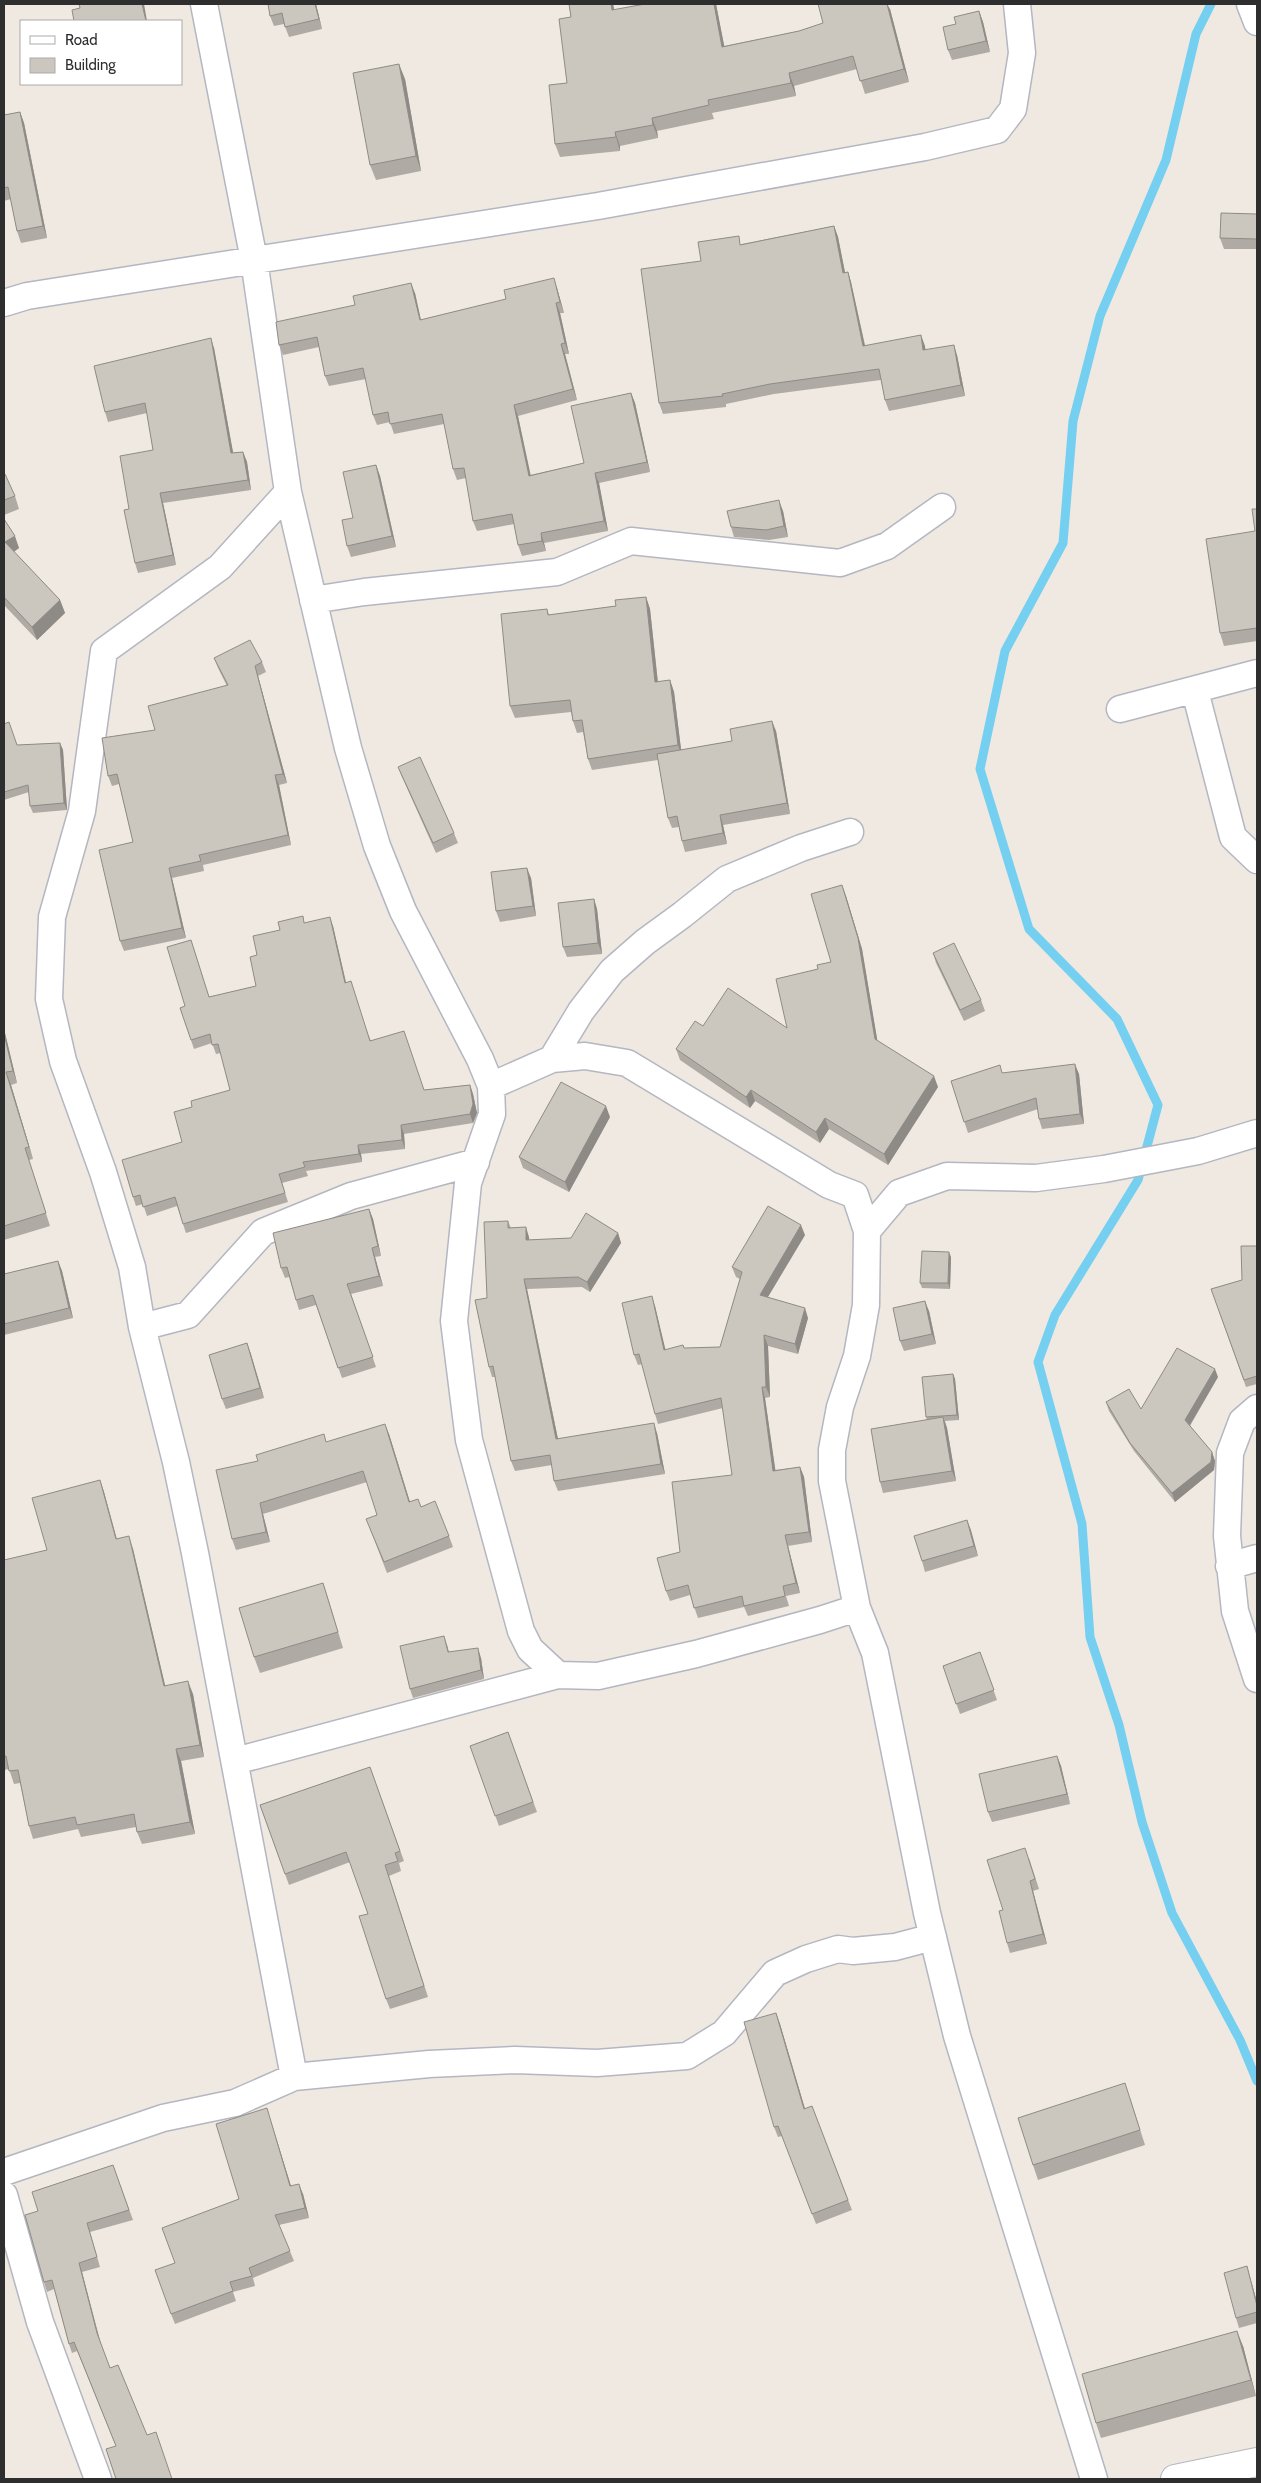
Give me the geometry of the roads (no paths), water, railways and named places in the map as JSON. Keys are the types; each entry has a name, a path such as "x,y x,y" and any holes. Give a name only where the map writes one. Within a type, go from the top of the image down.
{"main road":[{"path":"1175,2479 1257,2462"}],"street":[{"path":"204,4 254,260 288,492 348,748 377,846 403,911 480,1059 491,1086 492,1114 468,1183 454,1321 469,1440 521,1631 530,1649 558,1675"},
{"path":"1250,4 1257,22"},
{"path":"4,303 27,296 598,206 924,147 997,130 1013,109 1022,53 1021,7"},
{"path":"288,492 220,567 104,652 82,811 52,916 48,999 63,1062 103,1172 132,1267 142,1327 178,1471 235,1761 286,2048 294,2077"},
{"path":"313,600 364,592 557,572 631,541 840,562 887,546 942,506"},
{"path":"1120,710 1257,673"},
{"path":"1195,691 1233,837 1257,860"},
{"path":"552,1059 581,1011 612,971 645,942 682,916 727,879 801,848 850,832"},
{"path":"491,1086 552,1059 585,1056 627,1063 830,1185 855,1195 867,1230 866,1305 857,1356 840,1407 832,1450 832,1481 858,1608 875,1653 933,1937 957,2036 1094,2479"},
{"path":"867,1230 899,1194 947,1176 1036,1178 1121,1166 1198,1152 1257,1133"},
{"path":"142,1327 188,1315 263,1232 351,1196 476,1162"},
{"path":"1257,1408 1242,1421 1230,1453 1227,1536 1235,1612 1257,1679"},
{"path":"1229,1566 1257,1558"},
{"path":"235,1761 558,1675 598,1676 634,1668 820,1620 858,1608"},
{"path":"4,2172 163,2118 235,2103 294,2077 429,2064 515,2060 597,2063 687,2056 724,2033 775,1973 838,1949 853,1950 895,1947 933,1937"},
{"path":"4,2195 40,2322 98,2479"}],"waterway":[{"path":"1211,4 1196,34 1166,160 1100,316 1073,421 1063,543 1005,651 980,769 1029,929 1117,1019 1158,1105 1138,1180 1055,1315 1038,1362 1082,1524 1090,1637 1119,1725 1142,1822 1172,1913 1240,2040 1257,2081"}]}
